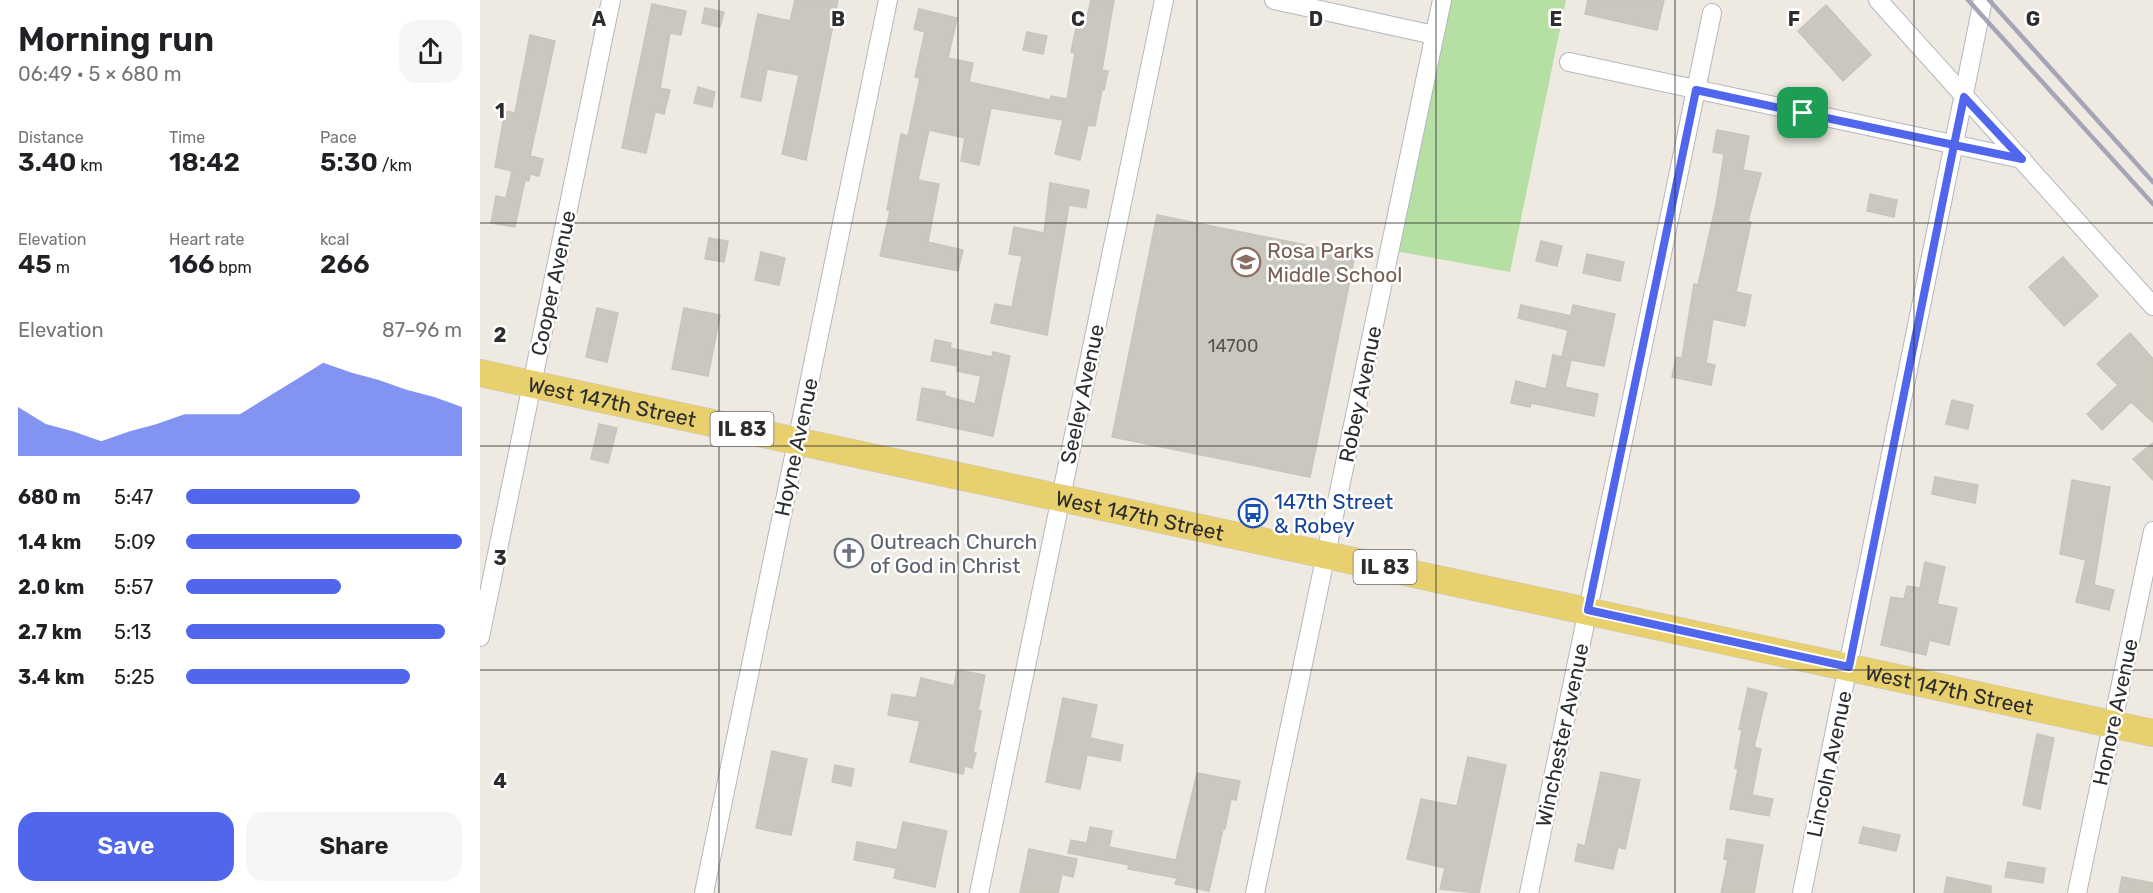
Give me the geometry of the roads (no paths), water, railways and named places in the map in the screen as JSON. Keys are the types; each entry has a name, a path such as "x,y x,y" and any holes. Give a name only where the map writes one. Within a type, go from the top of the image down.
{"main road":[{"name":"West 147th Street","path":"480,374 2153,733"}],"street":[{"name":"Cooper Avenue","path":"480,637 611,0"},
{"name":"Hoyne Avenue","path":"704,893 888,0"},
{"name":"Seeley Avenue","path":"978,893 1164,0"},
{"path":"1275,0 1434,36"},
{"name":"Robey Avenue","path":"1256,893 1442,0"},
{"path":"1878,0 2153,306"},
{"name":"Lincoln Avenue","path":"1802,893 1983,0"},
{"name":"Winchester Avenue","path":"1529,893 1712,13"},
{"path":"1569,62 2022,159"},
{"name":"Honore Avenue","path":"2077,893 2153,531"}],"railway":[{"path":"1968,0 2153,204"},
{"path":"1989,0 2153,182"}],"place":[{"name":"Rosa Parks Middle School","path":"1246,262"},
{"name":"147th Street & Robey","path":"1253,513"},
{"name":"Outreach Church of God in Christ","path":"849,553"}]}
